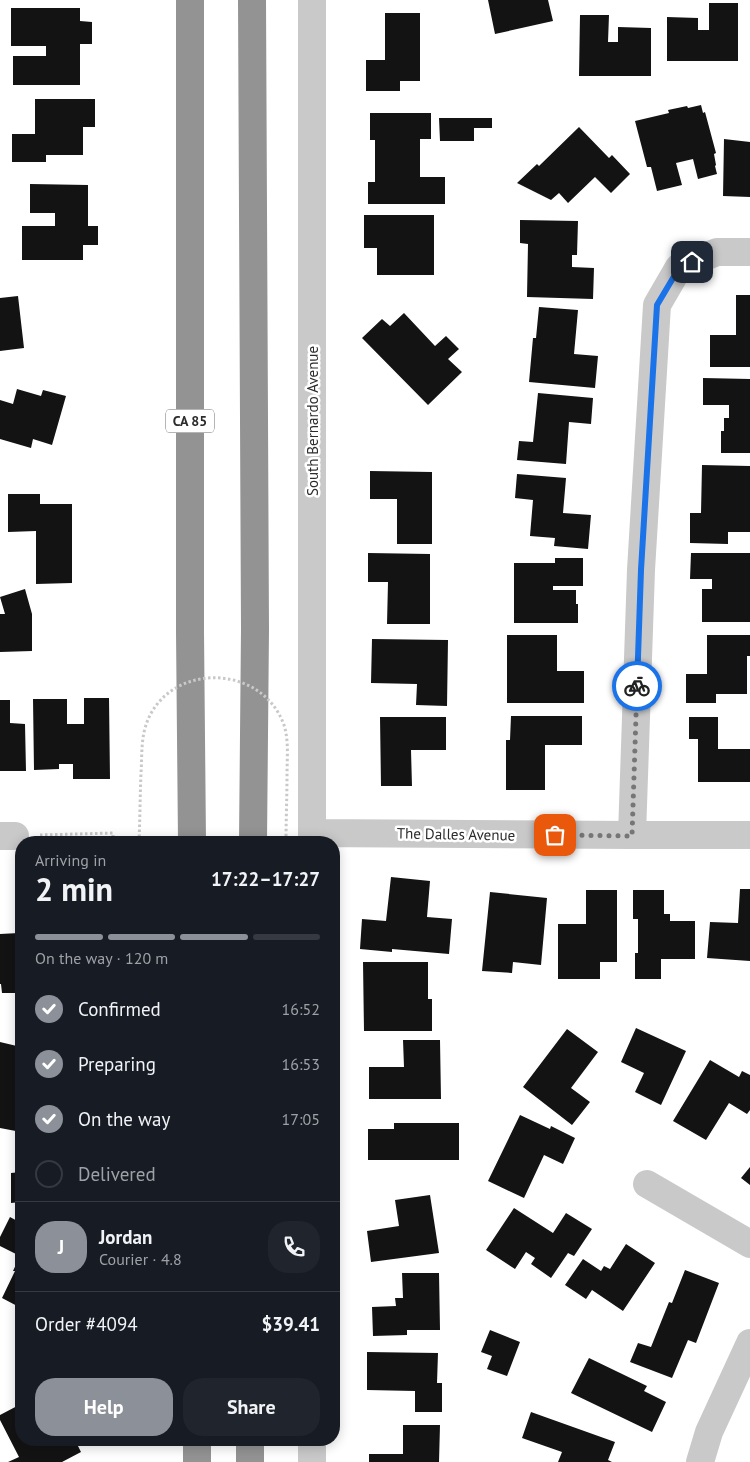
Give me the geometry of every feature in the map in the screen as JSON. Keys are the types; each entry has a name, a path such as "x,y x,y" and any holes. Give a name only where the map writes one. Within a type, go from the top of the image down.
{"highway":[{"name":"CA 85","path":"190,0 192,836"},
{"path":"252,0 254,836"},
{"path":"197,1446 197,1462"},
{"path":"250,1446 250,1462"}],"street":[{"name":"South Bernardo Avenue","path":"312,0 312,836"},
{"path":"632,836 641,570 657,305 679,268 718,252 750,252"},
{"name":"The Dalles Avenue","path":"340,838 750,835"},
{"path":"647,1184 750,1244"},
{"path":"700,1462 709,1432 750,1343"},
{"path":"312,1446 312,1462"}],"path":[{"path":"139,836 142,745 146,727 153,711 165,697 179,686 196,679 214,677 232,679 249,686 264,696 276,709 284,726 287,743 286,836"},
{"path":"7,836 113,834 113,836"}],"building":[{"path":"488,0 548,0 553,21 495,34"},
{"path":"709,3 738,3 738,61 667,61 667,17 698,18 698,30 709,30"},
{"path":"11,8 80,8 80,21 92,22 92,44 80,44 80,85 13,85 13,56 46,56 46,46 11,46"},
{"path":"385,13 420,13 420,81 400,81 400,91 366,91 366,60 385,60"},
{"path":"580,15 609,15 608,42 618,42 618,27 651,28 651,76 579,76"},
{"path":"35,99 95,99 95,127 83,127 83,155 46,155 46,162 12,162 12,134 35,134"},
{"path":"701,105 703,113 705,112 716,153 714,154 717,174 698,179 693,159 676,163 682,185 657,191 651,167 647,167 635,121 669,113 668,110"},
{"path":"370,113 431,113 431,139 420,139 420,177 445,177 445,204 368,204 368,182 375,182 375,140 370,140"},
{"path":"439,118 492,118 492,128 474,128 474,141 440,141"},
{"path":"579,127 609,158 612,155 630,174 611,193 595,177 568,203 559,193 551,200 517,183 537,164 539,166"},
{"path":"724,139 750,142 750,197 723,196"},
{"path":"30,184 88,185 88,226 98,226 98,245 83,245 83,260 22,260 22,226 55,226 55,213 30,213"},
{"path":"364,215 434,215 434,275 377,275 377,248 364,248"},
{"path":"520,220 578,221 577,255 572,255 572,267 594,268 593,299 527,297 528,244 520,243"},
{"path":"736,295 750,295 750,367 710,367 710,335 736,335"},
{"path":"18,296 24,348 0,351 0,298"},
{"path":"539,307 578,310 574,354 598,356 595,388 529,382 533,338 536,338"},
{"path":"404,313 435,346 446,336 459,349 448,359 462,372 428,405 362,338 382,319 390,326"},
{"path":"703,378 750,379 750,453 721,453 721,431 724,431 724,418 729,418 729,405 703,405"},
{"path":"17,389 41,396 43,390 66,396 52,445 33,439 31,448 0,439 0,400 13,404"},
{"path":"538,393 593,398 591,424 569,422 566,464 517,460 519,441 533,442"},
{"path":"702,465 750,466 750,532 728,532 728,544 690,543 690,513 701,513"},
{"path":"370,471 432,472 432,544 397,544 397,499 370,499"},
{"path":"517,474 566,478 563,513 591,515 588,549 554,546 555,538 530,536 533,500 515,498"},
{"path":"8,494 40,494 40,504 72,504 72,583 36,584 36,531 8,532"},
{"path":"368,553 430,554 430,624 387,624 388,582 368,582"},
{"path":"691,553 750,553 750,622 702,622 702,589 712,589 712,579 690,579"},
{"path":"555,558 583,558 583,586 553,586 553,590 576,590 578,623 514,623 514,563 555,563"},
{"path":"25,589 32,614 32,651 0,652 0,614 5,614 0,597"},
{"path":"507,635 557,635 557,671 584,671 584,703 507,703"},
{"path":"707,635 750,635 750,656 747,656 747,694 716,694 716,703 686,703 686,674 707,674"},
{"path":"372,639 448,640 447,706 416,705 417,684 371,683"},
{"path":"84,698 109,698 110,779 73,779 73,764 59,764 59,769 34,770 33,699 67,699 67,724 84,724"},
{"path":"0,700 10,700 10,723 25,724 26,771 0,771"},
{"path":"511,716 582,716 582,745 545,745 545,790 506,790 506,740 510,740"},
{"path":"380,717 446,717 446,750 411,750 412,786 381,786"},
{"path":"689,717 718,717 718,749 750,749 750,782 698,782 698,739 689,739"},
{"path":"391,877 430,881 427,917 452,919 449,954 392,949 392,952 360,949 362,919 386,921"},
{"path":"740,889 750,889 750,961 707,958 710,922 738,923"},
{"path":"586,890 617,890 617,962 600,962 600,979 558,979 558,924 586,924"},
{"path":"633,890 664,890 664,914 670,914 670,921 695,921 695,959 661,959 661,979 635,979 635,953 638,953 638,919 633,919"},
{"path":"490,892 547,898 541,965 513,962 512,973 482,971"},
{"path":"15,933 15,993 2,993 0,984 0,934"},
{"path":"363,962 428,962 428,999 432,999 432,1031 364,1031"},
{"path":"636,1028 686,1051 661,1105 635,1092 644,1073 621,1062"},
{"path":"567,1029 598,1052 571,1088 590,1102 572,1125 523,1087"},
{"path":"403,1040 440,1040 441,1099 369,1099 369,1067 404,1067"},
{"path":"0,1042 15,1046 15,1131 0,1128"},
{"path":"710,1060 739,1077 742,1071 750,1075 750,1110 747,1114 729,1103 706,1140 673,1121"},
{"path":"520,1115 550,1129 551,1126 575,1138 563,1164 544,1155 524,1198 488,1181"},
{"path":"394,1123 459,1123 459,1160 368,1160 368,1129 394,1129"},
{"path":"750,1167 750,1185 741,1178"},
{"path":"11,1173 15,1173 15,1203 11,1203"},
{"path":"430,1195 439,1253 371,1262 367,1231 399,1226 395,1200"},
{"path":"514,1208 553,1233 566,1213 592,1229 574,1256 568,1253 551,1278 531,1264 535,1258 526,1252 515,1269 486,1250"},
{"path":"10,1217 15,1220 15,1254 0,1246 0,1237"},
{"path":"626,1244 655,1263 623,1311 592,1290 586,1299 565,1285 583,1259 601,1271 604,1266 610,1269"},
{"path":"685,1270 719,1283 696,1343 688,1340 672,1378 630,1362 638,1343 651,1347 669,1302 672,1303"},
{"path":"15,1271 15,1305 2,1298"},
{"path":"402,1273 439,1273 440,1330 407,1330 407,1335 373,1336 372,1307 396,1306 395,1298 403,1298"},
{"path":"490,1330 520,1342 507,1376 487,1369 492,1356 481,1352"},
{"path":"367,1352 438,1353 437,1383 442,1383 442,1412 415,1412 415,1391 367,1390"},
{"path":"589,1358 647,1386 644,1391 666,1402 652,1432 571,1393"},
{"path":"15,1407 15,1446 78,1446 81,1452 62,1462 8,1462 19,1457 0,1420 0,1415"},
{"path":"531,1412 615,1442 608,1460 612,1462 558,1462 562,1452 522,1438"},
{"path":"403,1425 440,1425 439,1462 369,1462 369,1454 403,1454"}],"way so far":[{"path":"555,835 632,836 637,686"}],"route":[{"path":"637,686 641,570 657,305 679,268 692,262"}]}
